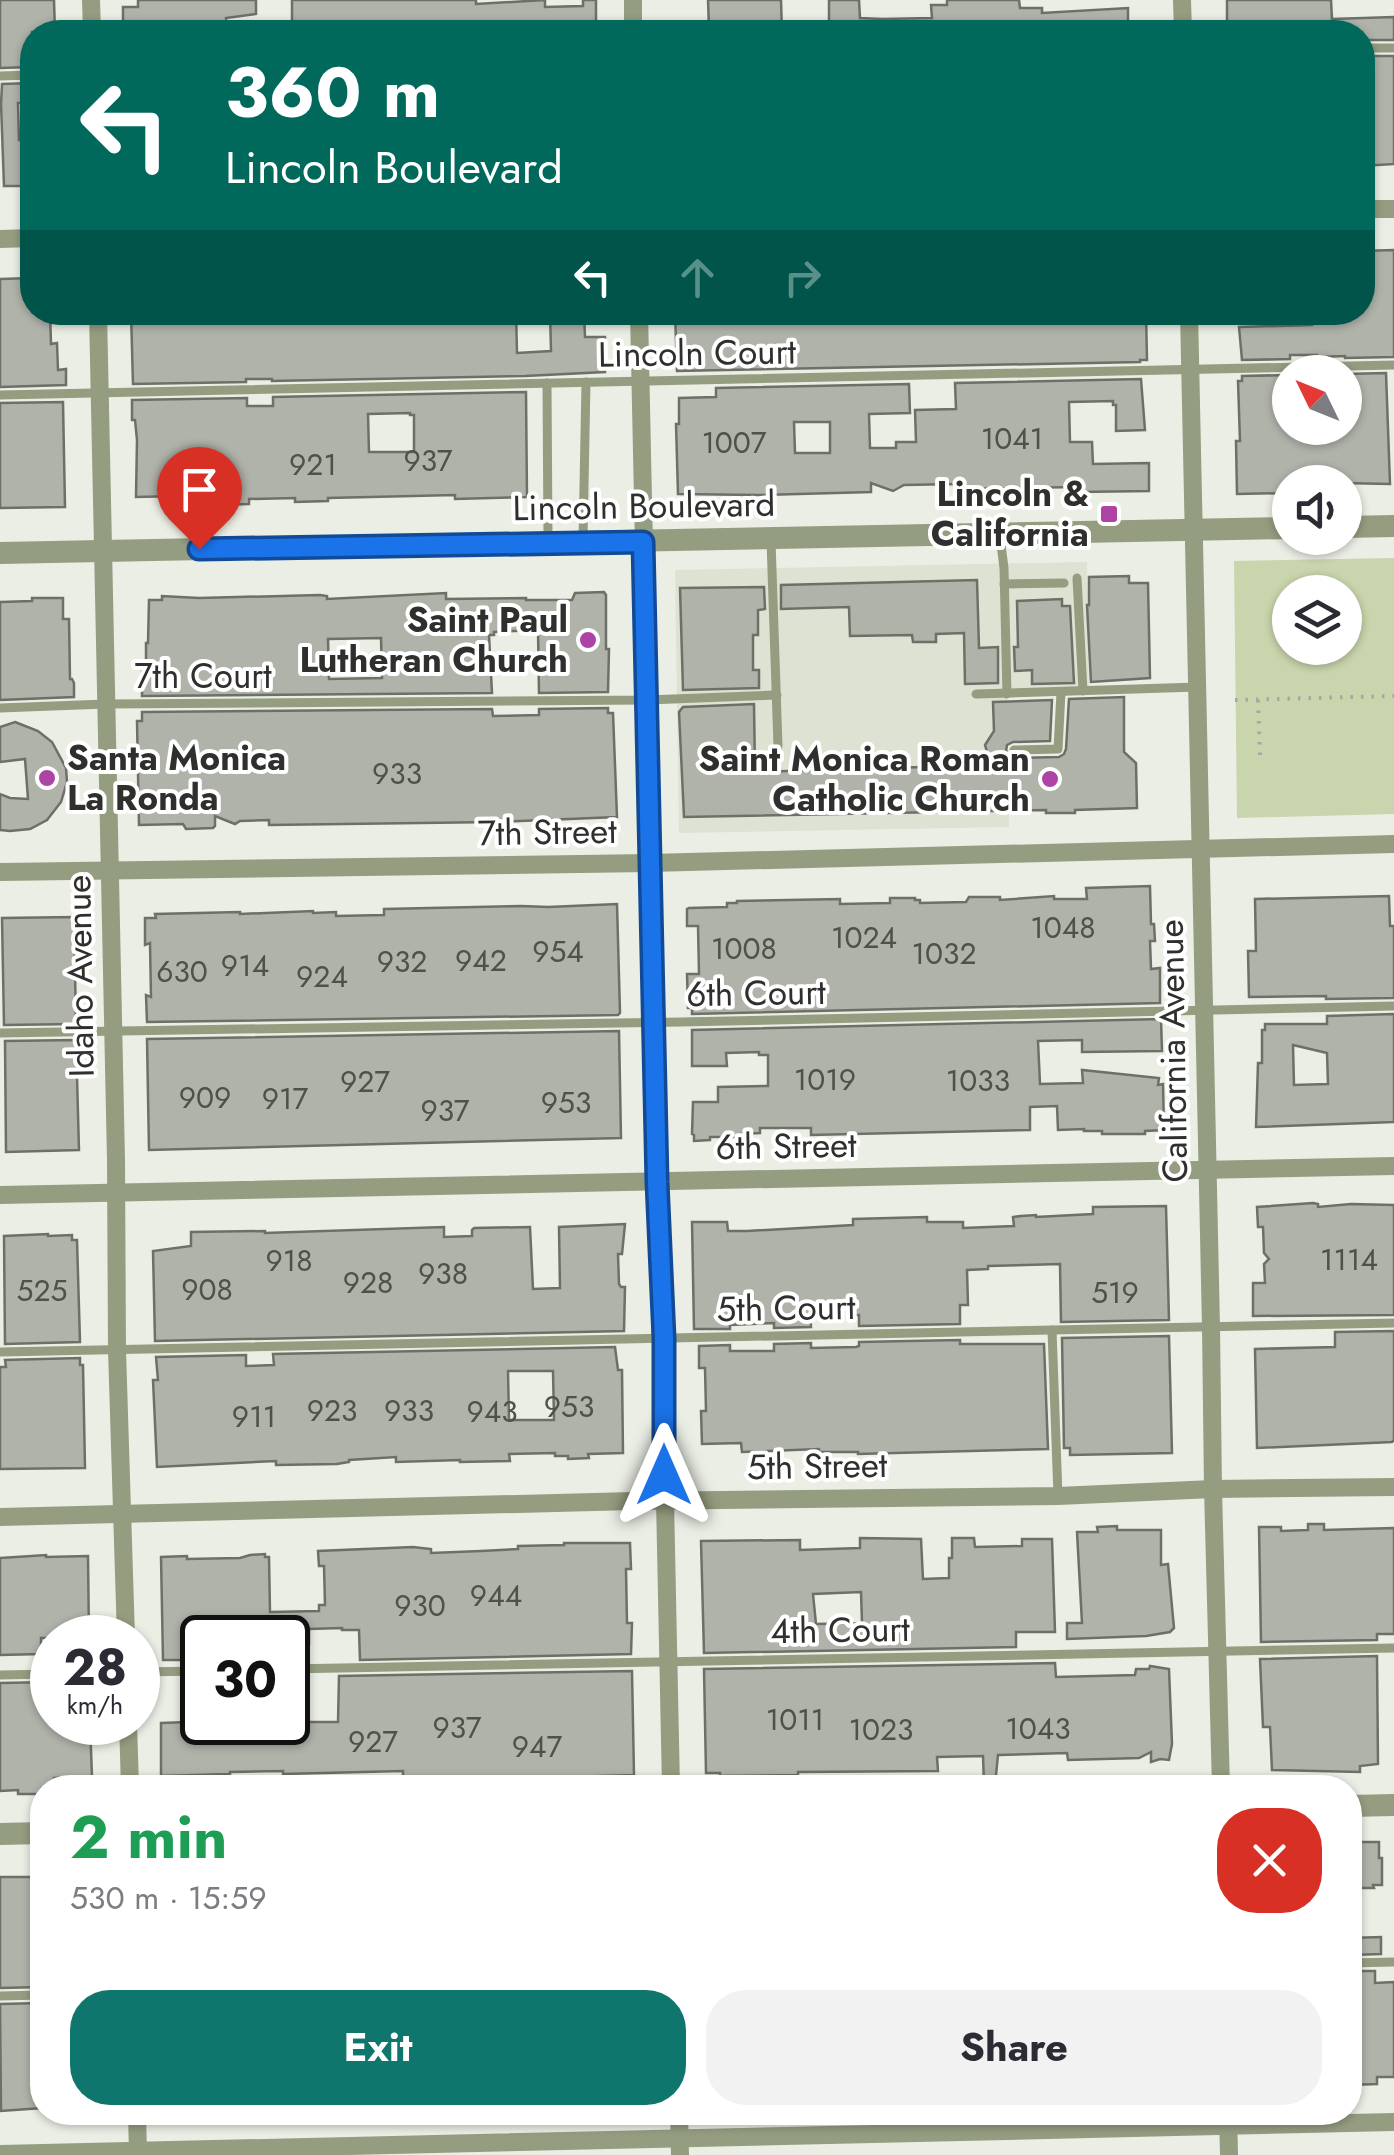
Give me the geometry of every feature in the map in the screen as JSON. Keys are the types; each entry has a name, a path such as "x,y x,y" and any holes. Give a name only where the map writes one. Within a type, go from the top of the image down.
{"street":[{"name":"Idaho Avenue","path":"98,325 125,1615"},
{"path":"640,325 671,1775"},
{"name":"California Avenue","path":"1190,325 1221,1775"},
{"path":"1362,527 1394,526"},
{"name":"Lincoln Boulevard","path":"0,553 1272,528"},
{"name":"7th Street","path":"0,872 650,863 1394,844"},
{"name":"6th Street","path":"0,1196 1394,1166"},
{"name":"5th Street","path":"0,1517 664,1500 1394,1488"},
{"path":"129,1745 130,1775"},
{"path":"1362,1806 1394,1805"},
{"path":"0,1834 30,1833"},
{"path":"1362,2121 1394,2122"},
{"path":"137,2125 138,2153"},
{"path":"0,2154 679,2146 1106,2125"},
{"path":"1228,2125 1229,2155"}],"lane":[{"name":"Lincoln Court","path":"0,395 1394,365"},
{"path":"583,543 586,382"},
{"path":"547,383 548,543"},
{"path":"1000,534 1007,694"},
{"path":"771,538 778,746"},
{"path":"1078,578 1083,691"},
{"path":"1004,584 1064,584"},
{"path":"976,694 1198,687"},
{"path":"1014,750 1058,749 1061,692"},
{"name":"7th Court","path":"0,708 777,695"},
{"name":"6th Court","path":"0,1033 1394,1006"},
{"name":"5th Court","path":"0,1352 1394,1323"},
{"path":"1052,1330 1058,1496"},
{"name":"4th Court","path":"310,1668 1394,1648"},
{"path":"0,1675 30,1674"},
{"path":"1362,1963 1394,1962"},
{"path":"0,1996 30,1995"}],"path":[{"path":"1235,700 1394,696"},
{"path":"1258,700 1260,755"}],"shaded area":[{"path":"1087,562 1089,695 1007,697 1009,827 679,833 675,570"}],"green space":[{"path":"1394,558 1394,814 1237,818 1234,561"}],"building":[{"path":"0,0 54,0 55,20 20,20 20,67 0,68"},
{"path":"138,0 256,0 256,14 226,20 123,20 123,7 138,7"},
{"path":"292,0 476,0 476,4 545,0 545,7 583,6 583,0 596,0 596,20 292,20"},
{"path":"708,0 781,0 782,20 709,20"},
{"path":"829,0 859,0 860,18 882,19 932,18 931,5 947,5 947,0 1019,0 1020,8 1042,8 1042,13 1128,8 1128,20 829,20"},
{"path":"1227,0 1331,0 1332,19 1394,17 1394,40 1375,40 1375,20 1227,20"},
{"path":"1375,56 1394,56 1394,164 1375,165"},
{"path":"20,83 20,186 4,186 2,84"},
{"path":"1394,250 1394,357 1272,355 1272,359 1242,360 1239,327 1375,325 1375,251"},
{"path":"20,278 20,325 50,325 51,344 57,343 58,370 66,369 66,385 0,387 0,279"},
{"path":"131,325 516,325 517,353 551,351 550,325 585,325 585,337 605,337 605,372 133,384"},
{"path":"675,325 1146,325 1147,360 1140,362 677,371"},
{"path":"1386,373 1390,484 1362,483 1362,465 1272,465 1272,493 1237,494 1238,381 1242,381 1242,376 1272,375 1272,445 1362,445 1362,374"},
{"path":"1141,379 1145,430 1116,431 1113,401 1069,402 1070,442 1092,442 1093,464 1149,463 1149,491 1078,492 1078,487 957,489 957,484 904,485 893,491 871,483 871,492 678,494 679,398 716,397 716,388 909,384 910,413 869,414 870,448 896,448 896,442 916,442 915,410 956,409 955,383","holes":["794,422 830,422 830,453 795,453"]},
{"path":"526,392 527,497 455,499 455,495 295,502 295,498 249,499 249,504 181,505 179,496 136,497 137,440 132,400 247,398 247,406 273,406 273,397","holes":["368,414 414,415 414,452 369,452"]},
{"path":"63,402 65,507 0,508 0,403"},
{"path":"1129,576 1129,583 1148,583 1150,678 1091,682 1089,577"},
{"path":"977,580 979,648 998,647 998,683 965,684 964,633 936,634 936,642 913,642 912,635 850,636 849,607 781,609 781,585"},
{"path":"764,587 765,609 758,610 758,635 753,635 753,670 759,670 759,688 683,690 680,588"},
{"path":"446,593 446,599 572,600 575,593 606,595 608,692 539,693 538,630 489,635 492,693 142,696 149,600 162,600 162,596 320,595 327,599","holes":["381,638 382,678 329,679 328,639"]},
{"path":"63,598 63,619 69,619 74,697 0,700 0,602"},
{"path":"1062,599 1062,606 1070,606 1074,683 1032,684 1032,670 1015,671 1017,601"},
{"path":"1124,697 1124,752 1136,763 1137,808 1075,813 1046,810 684,817 679,712 683,707 754,704 755,772 991,765 985,745 994,731 993,702 1052,700 1050,741 1013,742 1006,751 1013,758 1059,757 1066,749 1069,699"},
{"path":"608,708 608,713 613,713 617,817 269,825 269,820 235,824 215,816 213,828 139,825 137,721 142,721 142,712 492,709 493,716 539,715 539,709"},
{"name":"Santa Monica La Ronda","path":"15,722 38,731 52,742 66,768 67,782 61,802 47,820 30,829 10,831 0,830 0,794 28,799 25,759 0,762 0,727"},
{"path":"1150,886 1155,941 1150,941 1151,969 1160,968 1160,1003 692,1014 692,1008 688,1008 687,974 699,974 698,926 687,926 689,908 727,907 727,903 737,901 840,899 840,904 890,903 890,898 915,898 920,903 966,902 969,897 1087,899 1086,888"},
{"path":"1389,896 1390,926 1394,926 1394,998 1249,997 1248,951 1256,951 1255,899"},
{"path":"617,904 618,1015 147,1022 146,995 151,997 150,943 145,945 145,918 156,918 155,914 313,911 336,912 336,916 384,915 384,909"},
{"path":"74,917 76,1024 4,1025 2,918"},
{"path":"1394,1014 1394,1122 1256,1127 1258,1063 1262,1063 1265,1024 1327,1024 1327,1016","holes":["1293,1045 1327,1053 1328,1084 1294,1085"]},
{"path":"1161,1019 1162,1051 1082,1052 1082,1040 1038,1041 1040,1084 1083,1083 1082,1070 1159,1078 1158,1085 1163,1084 1164,1130 1102,1134 1084,1129 1058,1130 1057,1106 1030,1107 1030,1130 811,1135 811,1128 760,1128 760,1133 742,1134 743,1137 694,1141 692,1134 693,1102 718,1102 718,1087 768,1086 768,1055 726,1053 727,1066 692,1066 692,1030"},
{"path":"619,1031 621,1138 149,1150 147,1039"},
{"path":"76,1040 79,1150 6,1152 5,1041"},
{"path":"1313,1203 1318,1207 1394,1205 1394,1315 1253,1316 1253,1283 1265,1283 1264,1264 1269,1259 1264,1253 1263,1227 1258,1227 1257,1207"},
{"path":"1166,1206 1169,1320 1061,1322 1060,1264 967,1270 968,1305 960,1305 960,1324 859,1326 855,1306 810,1308 811,1327 774,1328 774,1323 694,1329 692,1222 727,1222 728,1231 747,1231 853,1225 853,1219 927,1217 927,1222 963,1222 963,1228 1014,1226 1013,1217 1021,1216 1093,1214 1093,1207"},
{"path":"625,1224 622,1254 618,1254 619,1284 625,1287 624,1331 155,1341 153,1251 191,1246 191,1232 444,1227 444,1237 472,1236 474,1228 530,1227 533,1289 560,1288 559,1227"},
{"path":"72,1235 72,1240 77,1240 80,1342 5,1344 4,1236"},
{"path":"1394,1331 1392,1442 1257,1448 1255,1349 1335,1347 1335,1332"},
{"path":"1169,1336 1172,1453 1070,1455 1070,1448 1064,1448 1062,1338"},
{"path":"960,1340 960,1344 1044,1344 1048,1449 858,1454 819,1449 742,1452 741,1443 702,1444 705,1368 699,1368 699,1346 730,1345 730,1351 774,1351 774,1344 811,1343 811,1348 856,1347 859,1342"},
{"path":"615,1347 618,1370 622,1370 623,1453 568,1459 555,1453 509,1454 510,1461 396,1462 396,1457 337,1464 276,1465 276,1461 157,1467 153,1380 158,1380 156,1357 246,1355 246,1366 274,1365 273,1354","holes":["508,1371 553,1371 554,1420 509,1420"]},
{"path":"80,1358 85,1468 0,1469 0,1367 6,1367 5,1360"},
{"path":"1308,1524 1324,1524 1324,1530 1394,1528 1394,1634 1377,1634 1377,1640 1261,1642 1259,1527 1308,1530"},
{"path":"1117,1526 1117,1530 1161,1530 1161,1565 1168,1564 1174,1628 1146,1636 1067,1639 1067,1623 1082,1623 1077,1532 1098,1532 1097,1527"},
{"path":"860,1538 921,1539 923,1579 949,1578 952,1538 974,1538 975,1547 1022,1546 1022,1539 1052,1539 1055,1632 1016,1632 1016,1647 704,1653 701,1541 800,1540 800,1550 860,1548","holes":["861,1592 862,1623 816,1624 813,1594"]},
{"path":"630,1543 631,1569 626,1569 631,1654 360,1660 359,1630 310,1629 310,1615 180,1615 180,1660 163,1660 161,1557 240,1558 265,1554 269,1557 270,1612 319,1611 319,1605 325,1605 324,1566 319,1566 318,1551 413,1547 431,1549 431,1553"},
{"path":"88,1556 89,1615 30,1615 30,1654 0,1655 0,1558"},
{"path":"1377,1656 1378,1764 1360,1766 1360,1772 1272,1770 1270,1727 1263,1727 1260,1659"},
{"path":"1055,1663 1056,1677 1135,1675 1136,1669 1150,1666 1169,1669 1172,1744 1169,1760 1151,1762 1151,1752 1139,1758 1068,1760 1067,1753 998,1755 996,1775 984,1775 983,1756 937,1757 938,1771 706,1773 704,1669"},
{"path":"632,1671 634,1775 283,1771 161,1775 161,1723 180,1722 180,1745 310,1745 310,1722 338,1722 339,1676"},
{"path":"30,1682 30,1745 91,1745 92,1775 30,1775 30,1794 0,1791 0,1683"},
{"path":"1362,1842 1379,1842 1382,1885 1373,1885 1374,1888 1362,1888"},
{"path":"0,1877 30,1877 30,1987 0,1988"},
{"path":"1381,1937 1381,1954 1362,1955 1362,1938"},
{"path":"1362,1971 1375,1971 1375,1983 1394,1982 1394,2077 1377,2077 1377,2084 1362,2085"},
{"path":"30,2003 30,2109 1,2111 0,2004"}],"place":[{"name":"Lincoln & California","path":"1109,514"},
{"name":"Saint Paul Lutheran Church","path":"588,640"},
{"name":"Santa Monica La Ronda","path":"47,778"},
{"name":"Saint Monica Roman Catholic Church","path":"1050,779"}],"route":[{"path":"199,549 643,542 664,1338 664,1475"}]}
